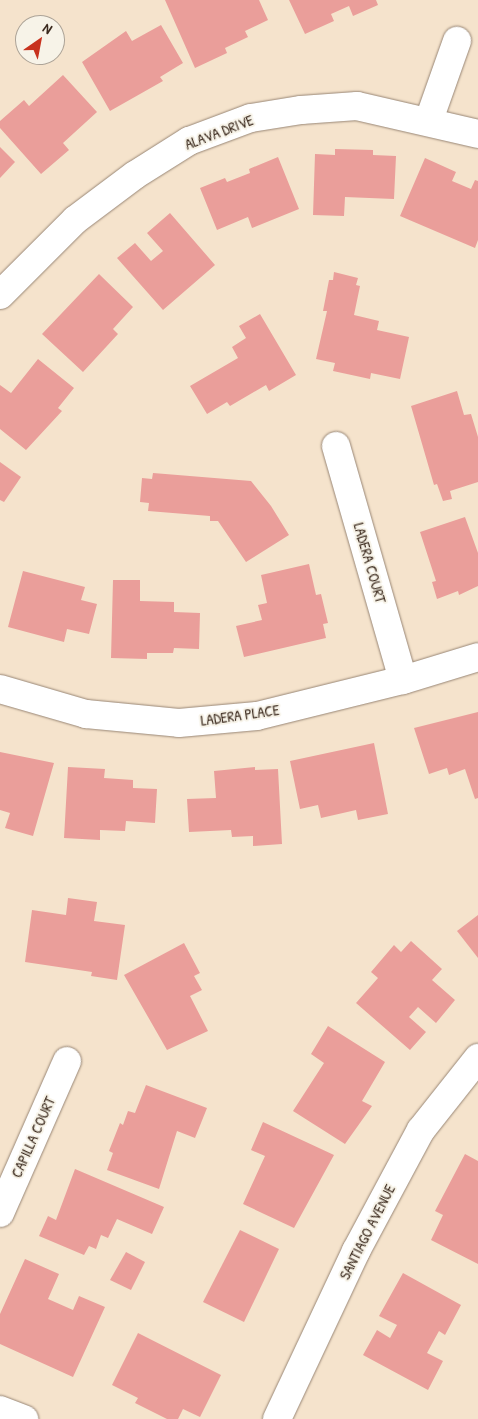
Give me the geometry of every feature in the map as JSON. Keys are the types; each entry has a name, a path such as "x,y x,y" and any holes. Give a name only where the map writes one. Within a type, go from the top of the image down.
{"street":[{"path":"429,120 457,41"},
{"name":"ALAVA DRIVE","path":"0,295 75,220 135,175 189,141 251,118 301,110 357,106 429,120 478,134"},
{"name":"LADERA COURT","path":"336,446 403,680"},
{"name":"LADERA PLACE","path":"0,689 86,714 180,723 257,716 403,680 478,657"},
{"name":"SANTIAGO AVENUE","path":"277,1419 356,1251 421,1130 478,1058"},
{"name":"CAPILLA COURT","path":"0,1213 67,1061"},
{"path":"0,1410 24,1419"}],"building":[{"path":"165,0 259,0 268,20 245,31 248,37 225,48 227,53 195,68"},
{"path":"289,0 376,0 378,5 353,16 349,6 331,14 334,21 305,34"},
{"path":"161,25 183,63 160,77 163,81 110,111 82,62 126,31 132,41"},
{"path":"63,75 97,112 63,143 69,150 41,174 0,128 0,121 24,100 29,106"},
{"path":"0,147 15,162 0,178"},
{"path":"335,149 373,150 373,155 396,156 394,199 345,197 344,216 313,215 315,154 335,155"},
{"path":"278,157 299,209 252,228 248,217 217,230 200,188 225,178 227,182 250,173 249,169"},
{"path":"425,158 456,172 452,181 471,189 475,180 478,181 478,240 475,248 400,216"},
{"path":"170,213 215,265 163,310 117,258 135,243 151,261 163,251 147,233"},
{"path":"334,272 358,278 356,285 360,286 354,315 379,321 377,330 409,337 400,379 371,373 370,379 333,371 335,363 316,359 327,311 323,311 329,280 333,280"},
{"path":"99,274 133,307 113,329 118,334 83,372 42,334"},
{"path":"260,314 296,375 269,391 266,385 230,406 227,402 207,414 190,386 238,358 232,347 246,338 239,326"},
{"path":"38,359 74,388 58,408 62,411 26,450 0,429 0,385 11,393"},
{"path":"457,391 464,415 471,414 478,437 478,482 450,491 452,499 443,501 437,484 434,485 411,406"},
{"path":"0,462 21,477 4,502 0,500"},
{"path":"153,473 251,481 271,506 289,535 246,562 218,521 210,521 210,516 148,511 149,503 140,502 142,478 152,479"},
{"path":"465,517 478,553 478,586 459,595 458,591 437,599 432,582 436,581 420,532"},
{"path":"309,564 316,595 321,594 328,623 323,624 326,638 244,657 236,626 262,620 258,605 267,603 261,575"},
{"path":"23,571 85,587 81,600 97,604 89,634 67,629 64,642 8,627"},
{"path":"113,580 140,580 140,601 174,602 174,612 200,613 199,649 174,648 173,653 147,653 147,659 111,658"},
{"path":"478,712 478,798 475,799 465,769 449,775 447,768 429,774 414,728"},
{"path":"374,743 388,814 358,820 356,810 321,818 318,805 300,809 290,761"},
{"path":"0,752 54,763 33,836 5,828 10,813 0,810"},
{"path":"68,767 105,769 104,778 133,780 133,788 157,789 155,823 126,821 125,831 100,830 100,840 64,838"},
{"path":"255,767 255,770 278,769 282,844 253,846 253,836 232,837 231,830 189,832 187,799 216,798 214,771"},
{"path":"68,898 97,902 94,921 125,925 117,980 91,976 92,972 25,962 32,910 66,915"},
{"path":"478,915 478,958 457,931"},
{"path":"411,941 442,969 432,980 455,1000 436,1023 418,1007 409,1017 426,1032 410,1050 356,1003 378,978 371,972 394,945 401,952"},
{"path":"184,943 200,973 194,976 202,990 190,996 208,1031 167,1050 124,975"},
{"path":"328,1026 385,1062 362,1101 372,1106 345,1144 293,1111 324,1063 311,1054"},
{"path":"146,1085 207,1108 195,1138 177,1131 159,1189 107,1170 113,1153 109,1151 120,1123 123,1125 128,1111 135,1113"},
{"path":"263,1122 334,1155 294,1228 243,1204 265,1156 251,1150"},
{"path":"465,1154 478,1161 478,1264 431,1240 443,1215 435,1211"},
{"path":"75,1169 164,1207 152,1234 117,1219 108,1238 101,1235 96,1249 89,1246 84,1255 39,1236 48,1216 56,1220"},
{"path":"240,1230 279,1249 244,1322 203,1302"},
{"path":"126,1252 145,1262 131,1290 110,1280"},
{"path":"25,1259 59,1274 48,1299 73,1310 79,1296 105,1307 73,1377 0,1344 0,1314"},
{"path":"403,1273 461,1305 445,1335 439,1331 427,1353 443,1361 428,1390 363,1355 377,1330 390,1338 397,1325 379,1316"},
{"path":"138,1333 221,1375 200,1417 183,1409 178,1419 167,1419 135,1403 138,1398 112,1385"}]}
